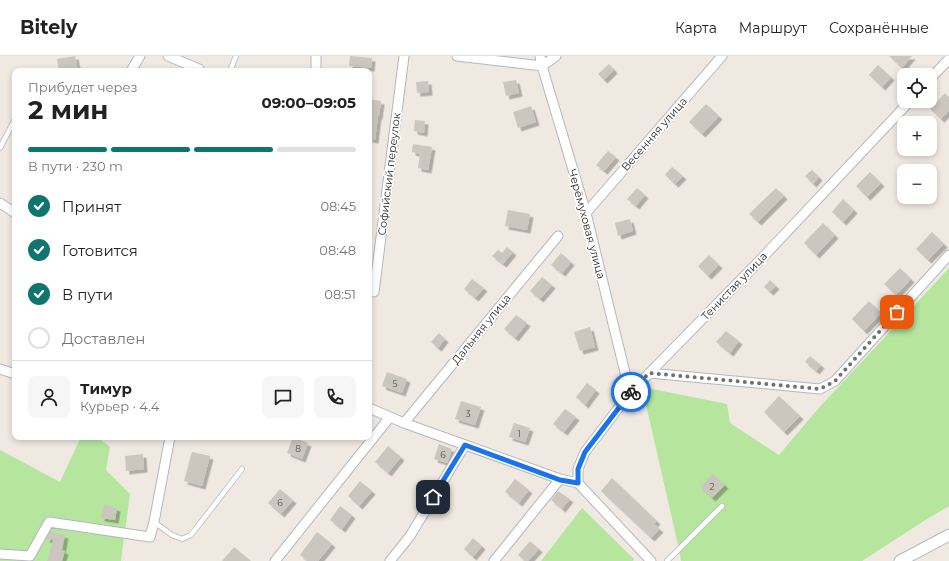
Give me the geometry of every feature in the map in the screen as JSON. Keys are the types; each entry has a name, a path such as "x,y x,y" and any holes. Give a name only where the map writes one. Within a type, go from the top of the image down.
{"street":[{"path":"133,68 140,56"},
{"path":"168,56 197,68"},
{"path":"316,56 316,68"},
{"name":"Софийский переулок","path":"374,292 404,56"},
{"path":"457,56 542,66 556,56"},
{"name":"Черёмуховая улица","path":"540,56 586,213 630,393"},
{"name":"Весенняя улица","path":"586,213 722,56"},
{"path":"937,72 949,59"},
{"name":"Тенистая улица","path":"578,483 578,469 585,452 630,393 765,255 903,108"},
{"path":"0,204 12,211"},
{"name":"Дальняя улица","path":"404,423 558,236"},
{"path":"649,373 820,389 835,381 949,255"},
{"path":"0,369 12,373"},
{"path":"372,409 404,423 560,480 578,483 651,561"},
{"path":"372,440 390,417"},
{"path":"0,554 30,556 49,522 150,537 169,440"},
{"path":"275,561 372,440"},
{"path":"390,561 410,536 465,445"},
{"path":"494,561 560,480"},
{"path":"900,561 949,534"}],"lane":[{"path":"231,68 236,56"},
{"path":"0,148 12,125"},
{"path":"154,522 172,535 182,539 191,535 242,469"},
{"path":"667,561 722,506"}],"green space":[{"path":"949,268 949,506 862,561 681,561 642,387 727,404 730,423 779,455 817,410"},
{"path":"80,440 101,440 110,447 106,470 130,494 121,561 0,561 0,450 60,482"},
{"path":"582,508 634,559 633,561 541,561"}],"building":[{"path":"75,56 77,68 58,68 57,59"},
{"path":"350,56 372,58 371,68 349,66"},
{"path":"889,56 912,56 902,68"},
{"path":"609,64 614,70 604,80 598,74"},
{"path":"878,65 891,77 882,87 869,75"},
{"path":"516,80 519,93 506,96 503,82"},
{"path":"428,81 429,92 417,93 416,82"},
{"path":"945,93 949,97 949,111 941,119 930,109 937,108 937,102"},
{"path":"372,100 381,101 375,140 372,140"},
{"path":"706,104 719,116 702,134 689,122"},
{"path":"531,106 536,122 518,128 513,112"},
{"path":"415,120 425,121 424,133 414,131"},
{"path":"413,144 432,147 428,170 418,168 420,154 412,152"},
{"path":"608,151 616,157 604,171 596,165"},
{"path":"672,167 683,176 675,184 665,175"},
{"path":"812,170 819,177 813,184 805,176"},
{"path":"870,172 881,183 867,197 856,186"},
{"path":"637,188 645,195 636,206 627,199"},
{"path":"776,188 784,196 758,222 749,214"},
{"path":"843,199 854,210 843,222 832,212"},
{"path":"508,210 530,214 527,230 505,226"},
{"path":"630,219 633,231 618,236 615,223"},
{"path":"823,223 835,235 816,255 804,243"},
{"path":"932,232 944,244 928,260 916,249"},
{"path":"507,247 513,252 503,264 492,256 498,250 502,253"},
{"path":"561,253 571,262 562,273 551,265"},
{"path":"709,255 719,265 708,276 698,266"},
{"path":"900,268 911,279 896,295 884,284"},
{"path":"542,277 552,285 540,299 530,291"},
{"path":"472,279 484,288 475,298 464,289"},
{"path":"770,280 776,286 770,292 764,287"},
{"path":"869,301 881,313 864,331 852,319"},
{"path":"516,315 527,323 515,338 504,329"},
{"path":"590,327 595,347 580,351 574,332"},
{"path":"726,331 739,341 730,353 716,342"},
{"path":"439,333 445,339 438,348 431,342"},
{"path":"810,356 821,365 816,371 805,362"},
{"path":"387,372 407,379 402,393 382,386"},
{"path":"587,383 596,390 585,405 576,397"},
{"path":"779,396 800,416 784,432 764,412"},
{"path":"461,401 481,407 475,425 455,419"},
{"path":"565,409 576,417 564,432 553,424"},
{"path":"514,423 530,428 525,442 509,437"},
{"path":"292,440 300,440 308,443 302,459 287,453"},
{"path":"439,444 452,449 447,463 434,459"},
{"path":"388,446 401,457 388,473 375,462"},
{"path":"192,452 210,456 202,486 184,481"},
{"path":"143,454 144,469 126,471 125,456"},
{"path":"713,474 725,485 712,498 700,487"},
{"path":"612,478 657,521 654,524 660,529 651,538 601,491"},
{"path":"515,479 529,490 519,503 505,492"},
{"path":"360,481 372,491 359,506 348,496"},
{"path":"280,489 293,500 281,514 268,503"},
{"path":"558,491 570,499 562,509 551,500"},
{"path":"104,505 117,508 115,520 101,518"},
{"path":"340,506 352,515 342,529 330,520"},
{"path":"50,532 65,535 62,550 65,551 62,561 47,561 53,540 46,539"},
{"path":"317,532 332,544 318,561 308,561 300,555"},
{"path":"473,538 482,546 473,557 464,549"},
{"path":"530,541 539,549 528,561 525,561 518,555"},
{"path":"234,547 251,561 222,561"}],"way so far":[{"path":"631,392 649,373 820,389 835,381 897,312"}],"route":[{"path":"433,497 465,445 560,480 578,483 578,469 585,452 631,392"}]}
